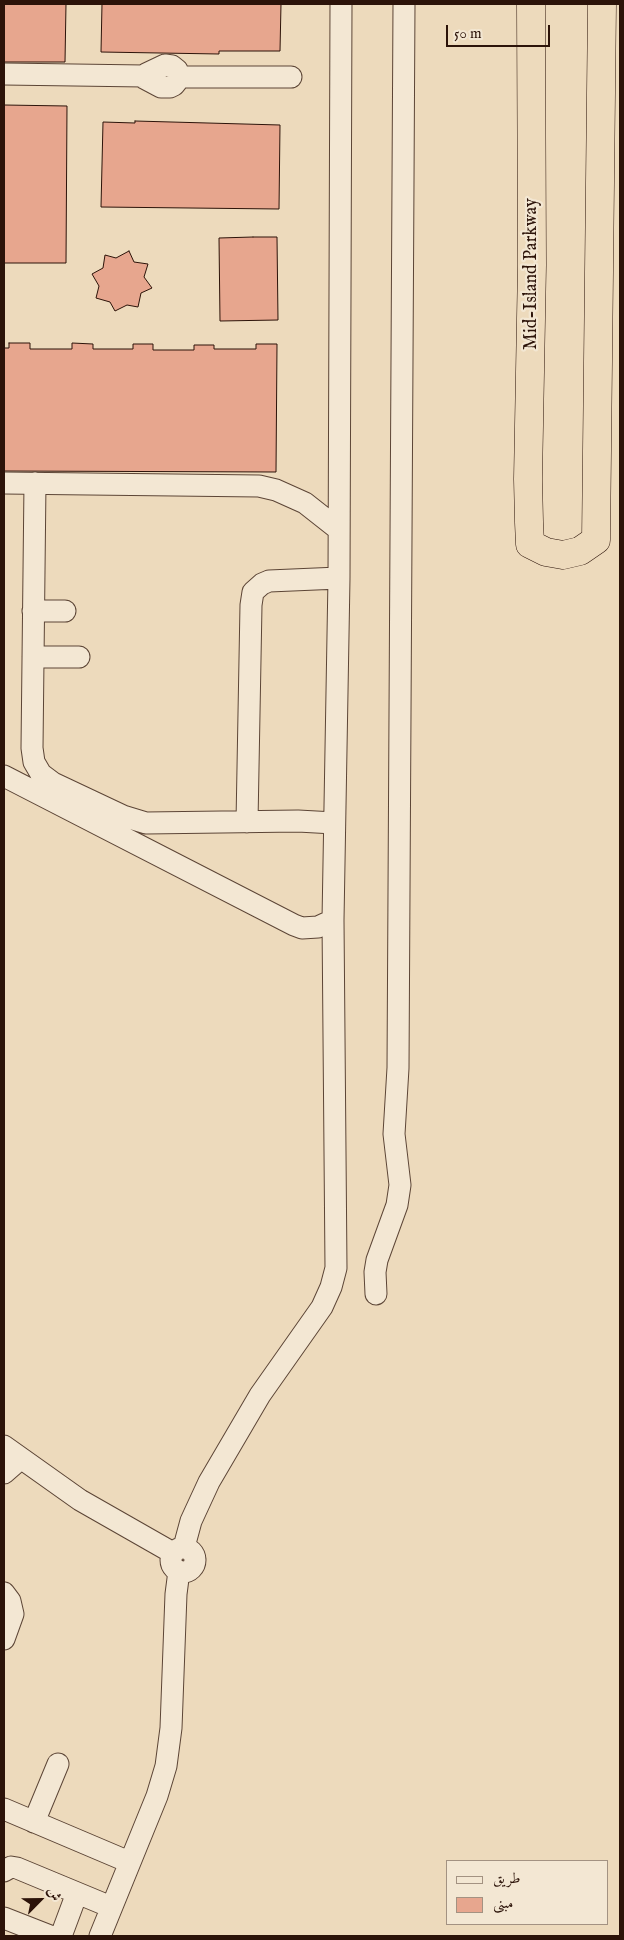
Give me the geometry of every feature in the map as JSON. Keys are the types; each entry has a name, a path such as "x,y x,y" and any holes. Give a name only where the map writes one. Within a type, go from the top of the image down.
{"highway":[{"name":"Mid-Island Parkway","path":"531,4 532,329 528,479 530,544 546,552 563,555 580,551 596,540 602,4"}],"street":[{"path":"100,1936 157,1796 166,1766 170,1728 179,1557 196,1508 212,1475 260,1395 322,1307 334,1278 336,1258 333,920 338,578 341,4"},
{"path":"376,1294 375,1272 377,1260 397,1205 400,1185 394,1122 398,1058 404,4"},
{"path":"4,74 144,76 161,66 168,65 175,68 178,77 291,77"},
{"path":"4,483 259,486 276,490 306,503 338,529"},
{"path":"35,483 32,755 37,768 47,779 123,816 140,822 298,821 334,823"},
{"path":"247,822 251,598 257,587 269,582 338,578"},
{"path":"33,611 65,611"},
{"path":"33,657 79,657"},
{"path":"4,776 294,925 302,928 318,927 333,920"},
{"path":"4,1473 12,1453 80,1500 179,1557"},
{"path":"4,1593 10,1601 13,1614 4,1639"},
{"path":"34,1822 58,1764"},
{"path":"4,1809 129,1862"},
{"path":"4,1871 14,1868 111,1907"},
{"path":"61,1936 77,1894"},
{"path":"4,1918 50,1936"}],"building":[{"path":"4,4 66,4 65,62 4,62"},
{"path":"102,4 281,4 280,51 219,51 219,54 101,52"},
{"path":"4,105 67,106 66,263 4,263"},
{"path":"135,121 280,125 279,209 101,207 103,122 135,123"},
{"path":"277,237 278,320 220,321 219,238"},
{"path":"129,251 134,262 148,264 144,277 152,288 141,293 138,307 127,305 115,311 110,302 96,298 99,286 92,274 103,268 105,255 116,258"},
{"path":"9,343 30,343 30,349 72,349 72,343 93,344 93,349 133,349 133,344 153,344 153,350 194,350 194,345 214,345 214,349 256,349 256,344 277,344 276,472 4,471 4,348 9,348"}]}
